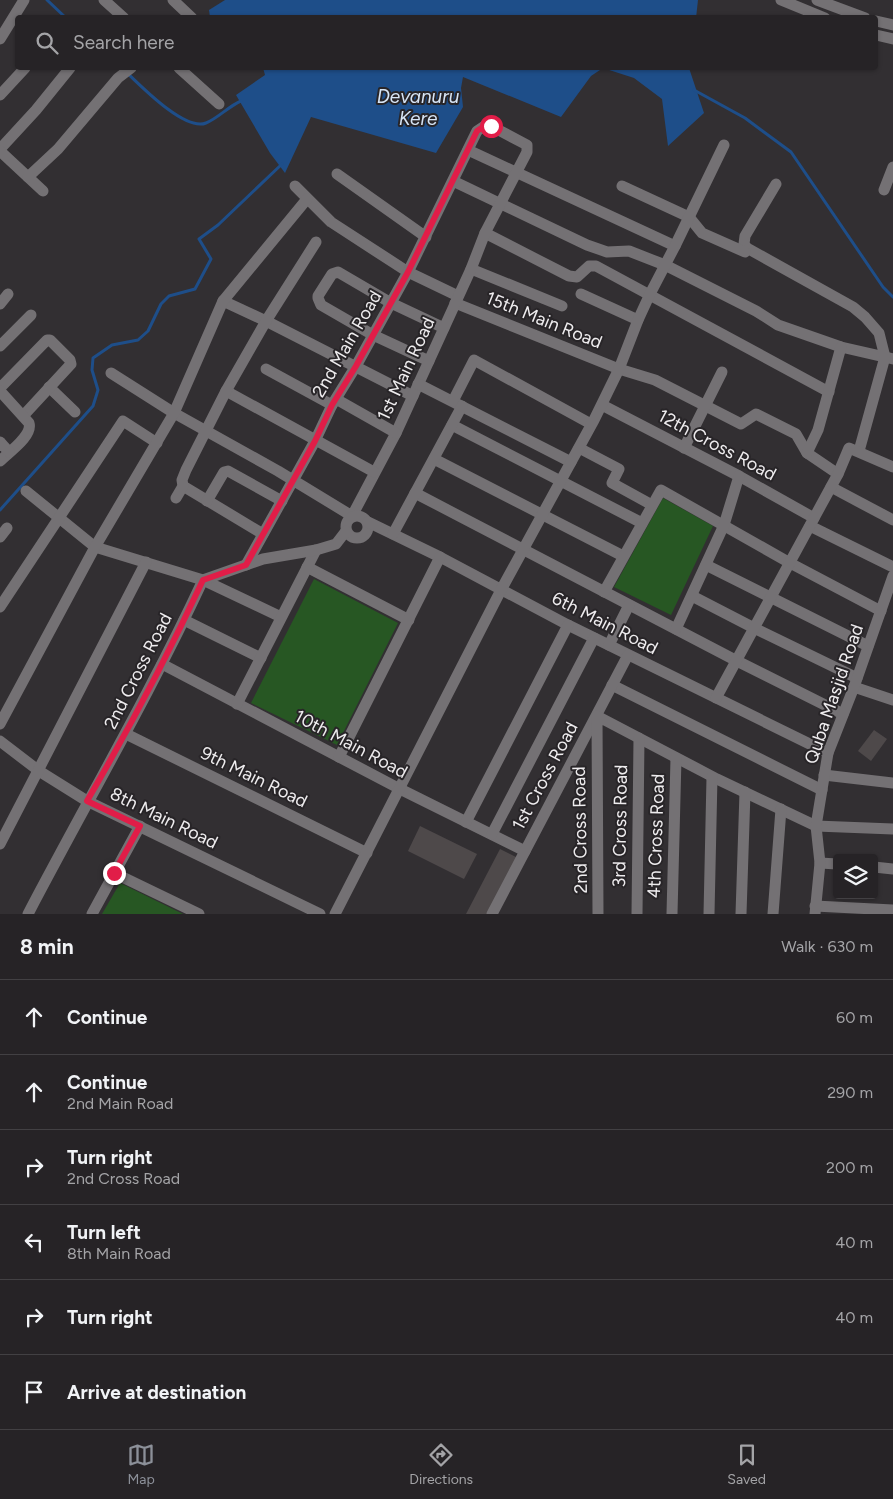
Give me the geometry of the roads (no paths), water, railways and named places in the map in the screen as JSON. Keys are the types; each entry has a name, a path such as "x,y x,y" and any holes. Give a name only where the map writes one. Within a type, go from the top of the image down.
{"street":[{"path":"0,39 24,0"},
{"path":"104,0 117,4"},
{"path":"173,0 189,15"},
{"path":"781,0 818,15"},
{"path":"817,0 857,15"},
{"path":"878,21 893,25"},
{"path":"878,35 893,39"},
{"path":"0,95 22,70"},
{"path":"43,191 0,150 68,70"},
{"path":"28,177 64,141 118,78 128,70"},
{"path":"181,70 219,104"},
{"name":"2nd Main Road","path":"246,565 315,441 334,402 408,272 477,131 486,125 491,126 524,142 528,148 517,171"},
{"path":"335,914 501,590 525,549 602,404 619,369 650,294 724,145"},
{"path":"468,150 517,171 675,246"},
{"path":"884,190 893,167"},
{"name":"1st Main Road","path":"352,516 396,433 471,269 485,233 517,171"},
{"path":"337,174 426,237"},
{"path":"776,184 745,236 744,244 747,248 859,311 879,333 889,358 858,451"},
{"name":"15th Main Road","path":"295,186 331,222 408,272 457,300 619,369 655,380 741,424 756,414 796,434 807,453"},
{"path":"451,186 500,204 597,249 607,252 628,251 665,265 756,311 778,325 842,347 889,358"},
{"path":"622,186 689,217 702,232 745,252"},
{"path":"0,724 95,547 174,413 224,301 307,199"},
{"path":"485,233 569,276 577,277 589,266 596,266 829,392"},
{"path":"176,498 183,486 184,474 226,391 266,321 316,242"},
{"path":"471,269 562,306"},
{"path":"429,361 373,335 321,305 318,296 332,274 336,272 391,303 444,328"},
{"path":"0,304 8,294"},
{"path":"581,294 638,320"},
{"path":"224,301 413,396"},
{"path":"0,346 31,315"},
{"path":"0,461 30,430 29,422 23,416 0,389 47,340 50,340 70,360 71,364 23,416"},
{"path":"838,474 807,453 818,430 842,347"},
{"path":"392,534 452,425 457,404 474,360 591,424"},
{"path":"266,369 396,433"},
{"path":"684,448 722,372"},
{"path":"111,373 174,413 293,480 352,516 361,516 368,522 367,531 361,537 352,538 346,531"},
{"path":"418,384 571,462"},
{"path":"49,387 75,412"},
{"path":"226,391 374,472"},
{"name":"12th Cross Road","path":"602,404 739,476 812,522 893,567"},
{"path":"0,607 123,422 156,443"},
{"path":"452,425 642,523"},
{"path":"0,442 9,452"},
{"path":"579,448 619,469 612,483 652,505"},
{"path":"716,698 838,474 849,448 893,468"},
{"path":"434,459 624,556"},
{"path":"208,501 224,472 228,471 282,501"},
{"path":"676,629 724,525 739,476"},
{"path":"183,486 263,534"},
{"path":"831,487 893,520"},
{"path":"604,592 661,490 790,563 881,611"},
{"path":"26,491 95,547 203,580 281,617"},
{"path":"415,493 737,661 843,714"},
{"path":"203,580 263,559 316,550 336,544 346,531 346,522 352,516"},
{"name":"6th Main Road","path":"368,522 568,625 828,753"},
{"path":"237,704 316,550"},
{"path":"339,757 440,558"},
{"path":"0,844 146,562"},
{"path":"706,565 868,646"},
{"path":"307,568 409,620"},
{"name":"Quba Masjid Road","path":"815,910 820,863 816,826 828,753 856,683 893,577"},
{"name":"2nd Cross Road","path":"28,914 87,801 126,734 203,580"},
{"path":"692,596 856,683 893,700"},
{"path":"609,645 629,605"},
{"path":"184,620 261,658"},
{"path":"466,822 568,625"},
{"path":"492,834 594,638"},
{"name":"1st Cross Road","path":"492,914 628,655"},
{"name":"10th Main Road","path":"162,664 400,789 525,851"},
{"path":"612,685 822,790"},
{"path":"597,716 712,777 816,826 893,829"},
{"name":"2nd Cross Road","path":"597,716 598,914"},
{"name":"9th Main Road","path":"126,734 367,852"},
{"name":"3rd Cross Road","path":"637,914 639,738"},
{"name":"8th Main Road","path":"0,740 39,771 87,801 320,914"},
{"name":"4th Cross Road","path":"672,914 676,758"},
{"path":"824,775 893,783"},
{"path":"709,914 712,777"},
{"path":"741,914 745,792"},
{"path":"773,914 781,809"},
{"path":"92,914 140,826"},
{"path":"820,863 833,864"},
{"path":"878,867 893,869"},
{"path":"114,873 199,914"},
{"path":"815,910 893,910"}],"water":[{"path":"225,0 698,0 696,15 210,15 209,10"},
{"name":"Devanuru Kere","path":"264,70 600,70 591,76 561,117 463,77 461,88 463,107 436,153 311,117 285,173 270,153 236,95 265,75"},
{"path":"609,70 690,70 704,113 668,146 662,99 634,78"}],"waterway":[{"path":"47,0 63,15"},
{"path":"124,70 161,104 186,120 197,124 210,121 241,101"},
{"path":"694,90 745,118 791,152 883,287 893,297"},
{"path":"0,510 93,406 98,390 92,370 93,358 112,345 138,340 148,331 161,304 169,296 195,289 211,259 199,239 218,225 282,164"}]}
